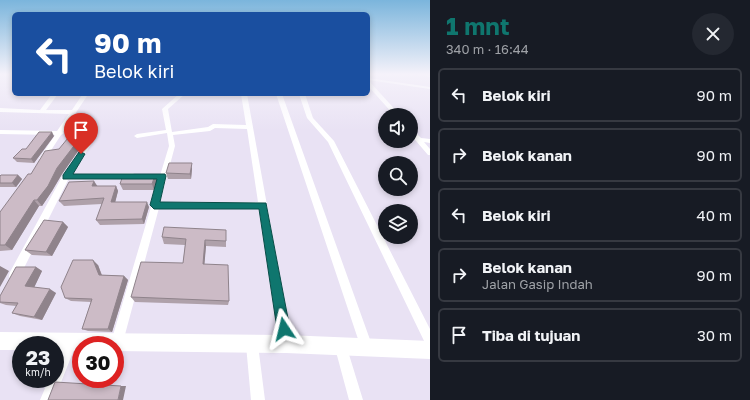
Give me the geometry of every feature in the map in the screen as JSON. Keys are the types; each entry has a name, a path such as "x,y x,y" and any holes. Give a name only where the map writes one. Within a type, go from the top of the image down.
{"main road":[{"path":"0,341 71,342"},
{"path":"124,343 286,344 341,348 430,350"}],"street":[{"path":"377,93 391,108"},
{"path":"42,112 54,96"},
{"path":"38,166 84,96"},
{"path":"119,336 154,205 158,176 172,146 165,109 180,96"},
{"path":"244,96 286,344"},
{"path":"280,96 367,348"},
{"path":"303,96 310,118 331,141 430,341"},
{"path":"0,110 74,112"},
{"path":"137,136 210,129 213,126 250,127"},
{"path":"0,132 61,133"},
{"path":"420,140 430,140"},
{"path":"420,140 430,153"},
{"path":"11,281 66,177 89,143"},
{"path":"66,177 138,176"},
{"path":"154,205 263,206"},
{"path":"47,400 71,342"},
{"path":"252,345 258,400"},
{"path":"341,348 356,400"}],"building":[{"path":"39,132 52,132 31,159 13,158 22,149 26,149"},
{"path":"68,138 80,138 57,168 48,186 37,200 34,200 5,245 0,245 0,212 28,174 31,174 45,151 59,149"},
{"path":"169,163 192,163 190,174 166,173"},
{"path":"1,175 18,175 12,183 0,183"},
{"path":"123,175 155,175 152,184 120,184"},
{"path":"94,181 92,186 116,186 111,202 147,202 142,219 96,220 104,198 59,201 69,182"},
{"path":"44,220 63,222 46,252 25,250"},
{"path":"164,227 226,230 226,241 205,240 203,264 228,265 229,301 131,297 141,262 183,263 186,239 162,237"},
{"path":"73,260 93,260 99,275 124,276 108,329 82,329 92,299 65,298 61,287"},
{"path":"16,267 36,267 25,286 50,289 34,317 12,313 18,303 0,302 0,296"},
{"path":"64,383 72,383 72,388 121,388 118,400 48,400 53,388 64,388"}],"route":[{"path":"81,154 66,177 162,176 154,205 263,206 284,329"}]}
